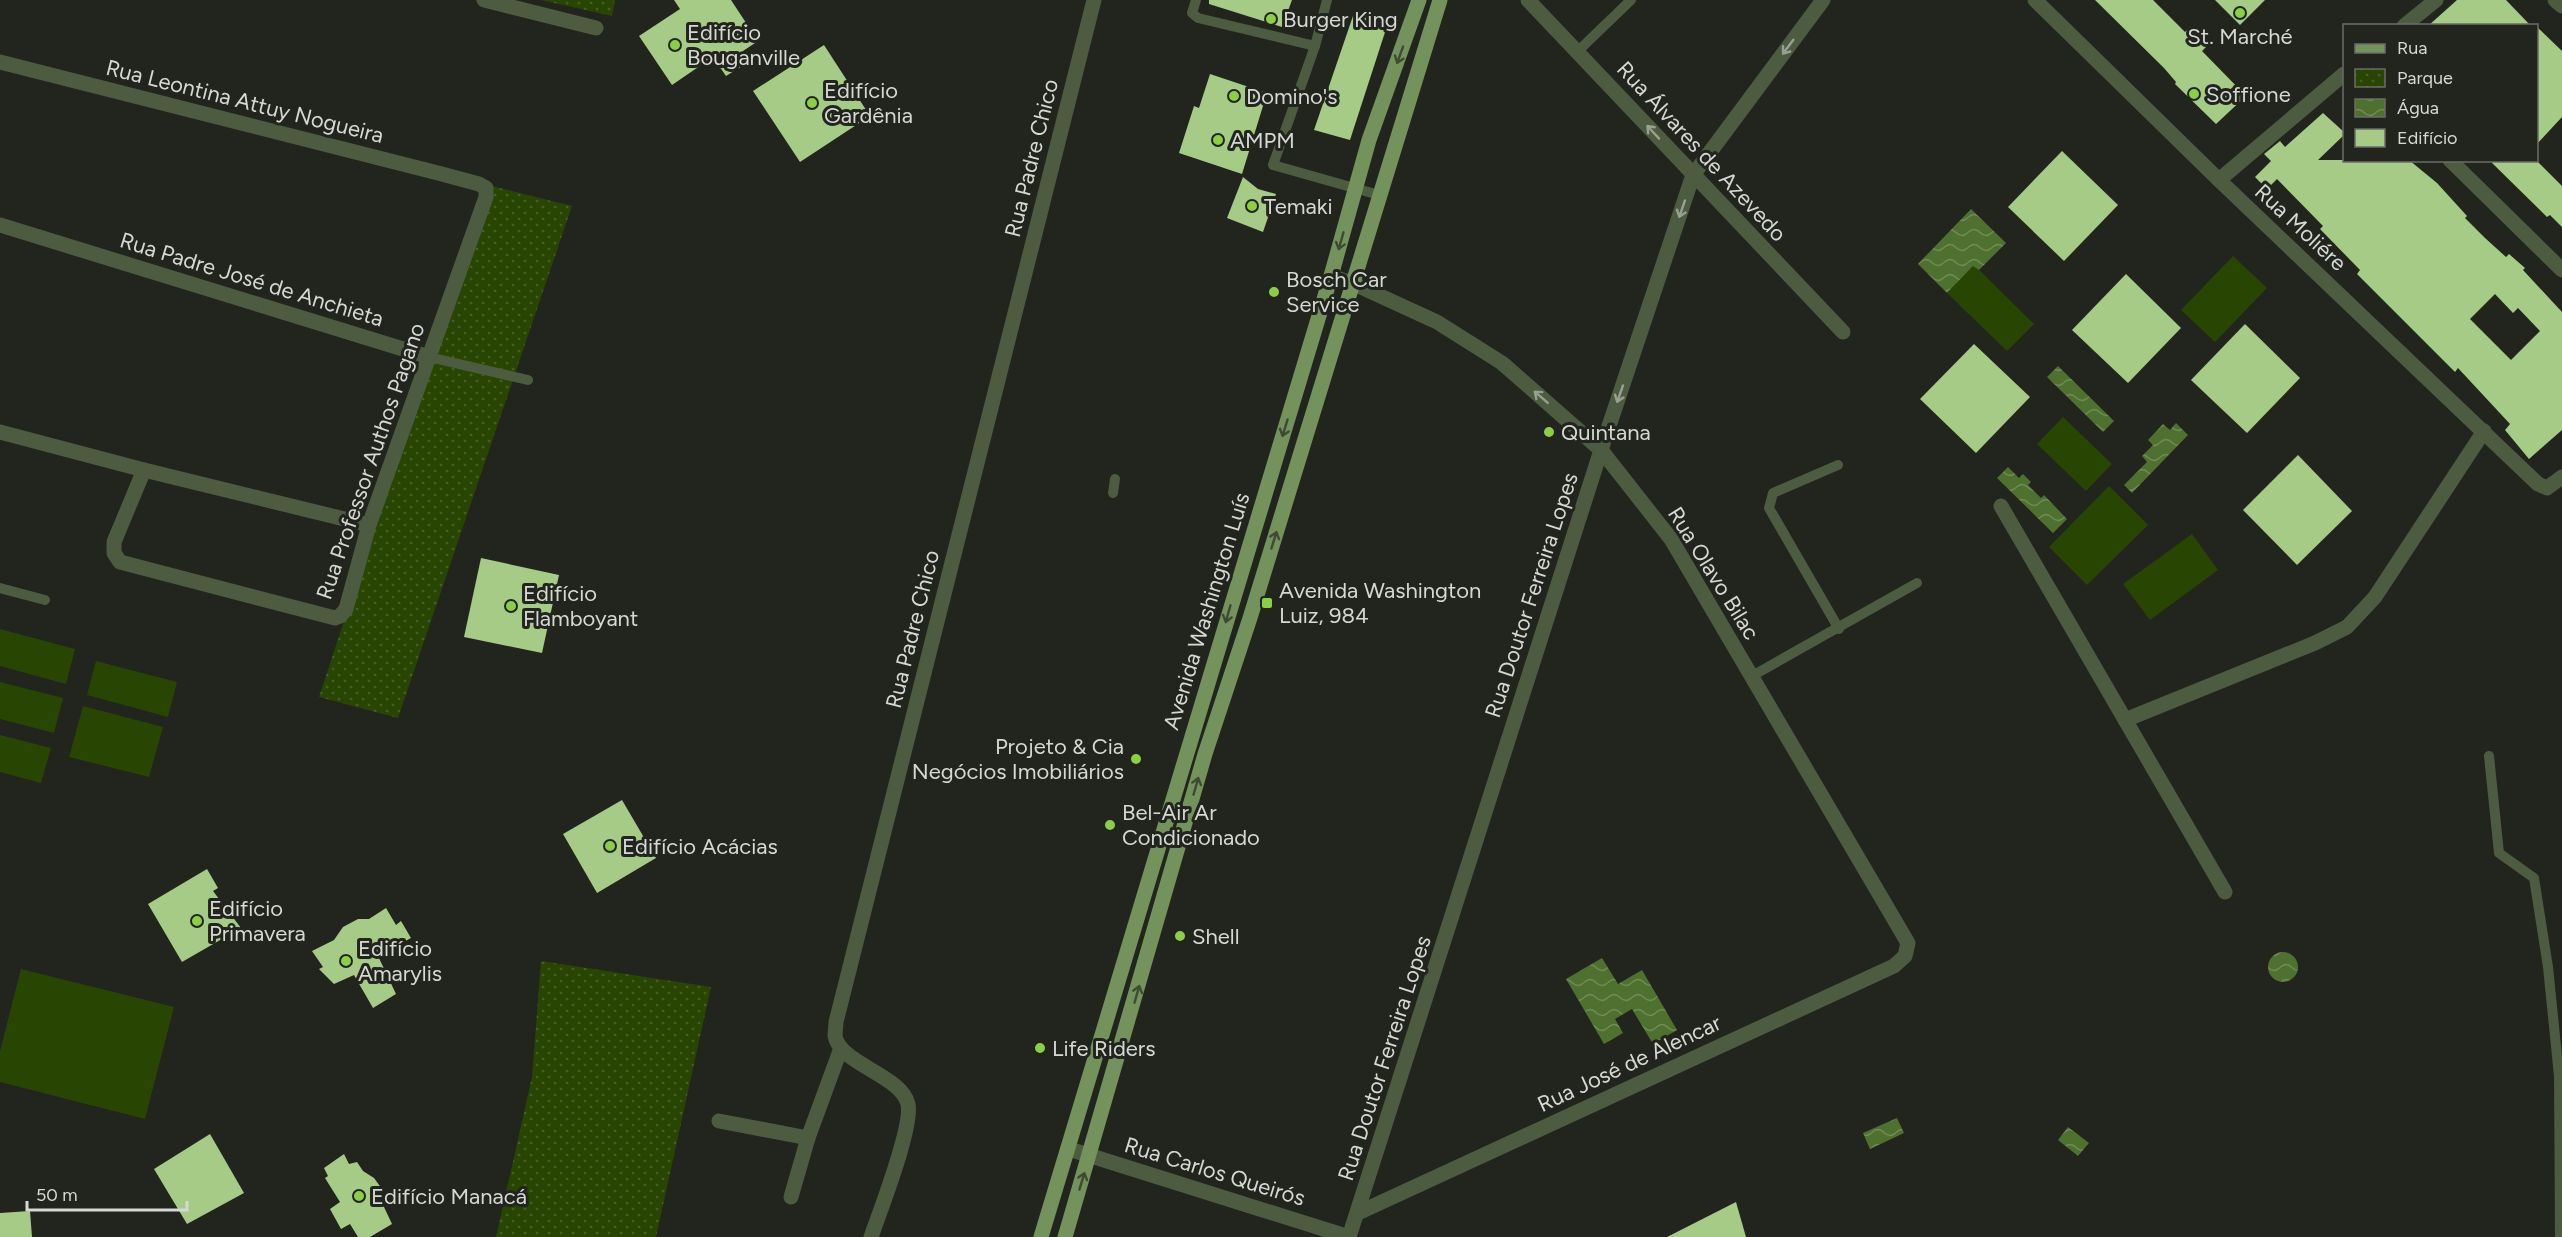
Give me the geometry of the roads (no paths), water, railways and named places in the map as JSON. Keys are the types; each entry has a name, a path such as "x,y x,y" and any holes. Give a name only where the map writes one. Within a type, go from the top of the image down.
{"main road":[{"name":"Avenida Washington Luís","path":"1041,1237 1331,276 1369,140 1419,0"},
{"name":"Avenida Washington Luís","path":"1065,1237 1205,754 1253,610 1440,0"}],"street":[{"path":"484,0 596,28"},
{"name":"Rua Padre Chico","path":"841,1048 835,1037 836,1022 1094,0"},
{"name":"Rua Álvares de Azevedo","path":"1528,0 1843,332"},
{"name":"Rua Doutor Ferreira Lopes","path":"1349,1237 1601,450 1693,175 1823,0"},
{"name":"Rua Moliére","path":"2035,0 2219,180 2538,484 2547,488 2562,477"},
{"path":"2406,24 2436,0"},
{"path":"2555,0 2562,6"},
{"name":"Rua Leontina Attuy Nogueira","path":"0,62 480,184"},
{"path":"2219,180 2343,75"},
{"path":"2452,162 2562,270"},
{"name":"Rua Professor Authos Pagano","path":"144,470 114,542 114,553 120,561 335,618 340,616 346,609 369,525 486,197 486,188 480,184"},
{"name":"Rua Padre José de Anchieta","path":"0,225 429,357"},
{"name":"Rua Olavo Bilac","path":"1331,276 1353,283 1437,322 1503,363 1601,450 1671,539 1908,943"},
{"path":"2124,720 2315,643 2347,627 2375,597 2484,431"},
{"path":"0,432 369,525"},
{"path":"2001,506 2225,892"},
{"name":"Rua José de Alencar","path":"1358,1213 1894,966 1905,956 1908,943"},
{"path":"791,1197 808,1138 841,1048 896,1087 908,1102 909,1122 871,1237"},
{"path":"719,1121 808,1138"},
{"name":"Rua Carlos Queirós","path":"1068,1149 1349,1237"}],"lane":[{"path":"1196,0 1192,14 1198,18 1315,46"},
{"path":"1327,0 1315,46 1273,165 1379,195"},
{"path":"1577,52 1631,0"},
{"name":"Rua Padre José de Anchieta","path":"429,357 528,380"},
{"path":"1838,465 1773,493 1769,508 1839,629"},
{"path":"1113,493 1115,479"},
{"path":"1752,676 1917,583"},
{"path":"0,588 45,600"},
{"path":"2489,756 2499,854 2534,878 2548,967 2559,1076 2560,1237"}],"water":[{"path":"1971,209 2006,243 1979,270 1973,266 1947,293 1918,264"},
{"path":"2058,366 2114,421 2103,432 2047,377"},
{"path":"2176,423 2188,435 2132,493 2124,485 2147,462 2142,456 2153,445 2148,440 2163,424 2170,430"},
{"path":"2008,467 2019,478 2023,474 2031,482 2028,485 2041,498 2044,495 2067,519 2053,533 1997,478"},
{"path":"2283,952 2294,956 2298,967 2294,978 2283,982 2272,978 2268,967 2272,956"},
{"path":"1602,958 1618,984 1642,970 1677,1030 1653,1044 1632,1009 1615,1019 1623,1033 1604,1044 1566,979"},
{"path":"1897,1118 1904,1133 1870,1149 1863,1133"},
{"path":"2068,1127 2089,1143 2078,1156 2058,1140"}],"place":[{"name":"St. Marché","path":"2240,13"},
{"name":"Burger King","path":"1271,19"},
{"name":"Edifício Bouganville","path":"675,45"},
{"name":"Soffione","path":"2194,94"},
{"name":"Domino's","path":"1234,96"},
{"name":"Edifício Gardênia","path":"812,103"},
{"name":"AMPM","path":"1218,140"},
{"name":"Temaki","path":"1252,206"},
{"name":"Bosch Car Service","path":"1274,292"},
{"name":"Quintana","path":"1549,432"},
{"name":"Avenida Washington Luiz, 984","path":"1267,603"},
{"name":"Edifício Flamboyant","path":"511,606"},
{"name":"Projeto & Cia Negócios Imobiliários","path":"1136,759"},
{"name":"Bel-Air Ar Condicionado","path":"1110,825"},
{"name":"Edifício Acácias","path":"610,846"},
{"name":"Edifício Primavera","path":"197,921"},
{"name":"Shell","path":"1180,936"},
{"name":"Edifício Amarylis","path":"346,961"},
{"name":"Life Riders","path":"1040,1048"},
{"name":"Edifício Manacá","path":"359,1196"}]}
